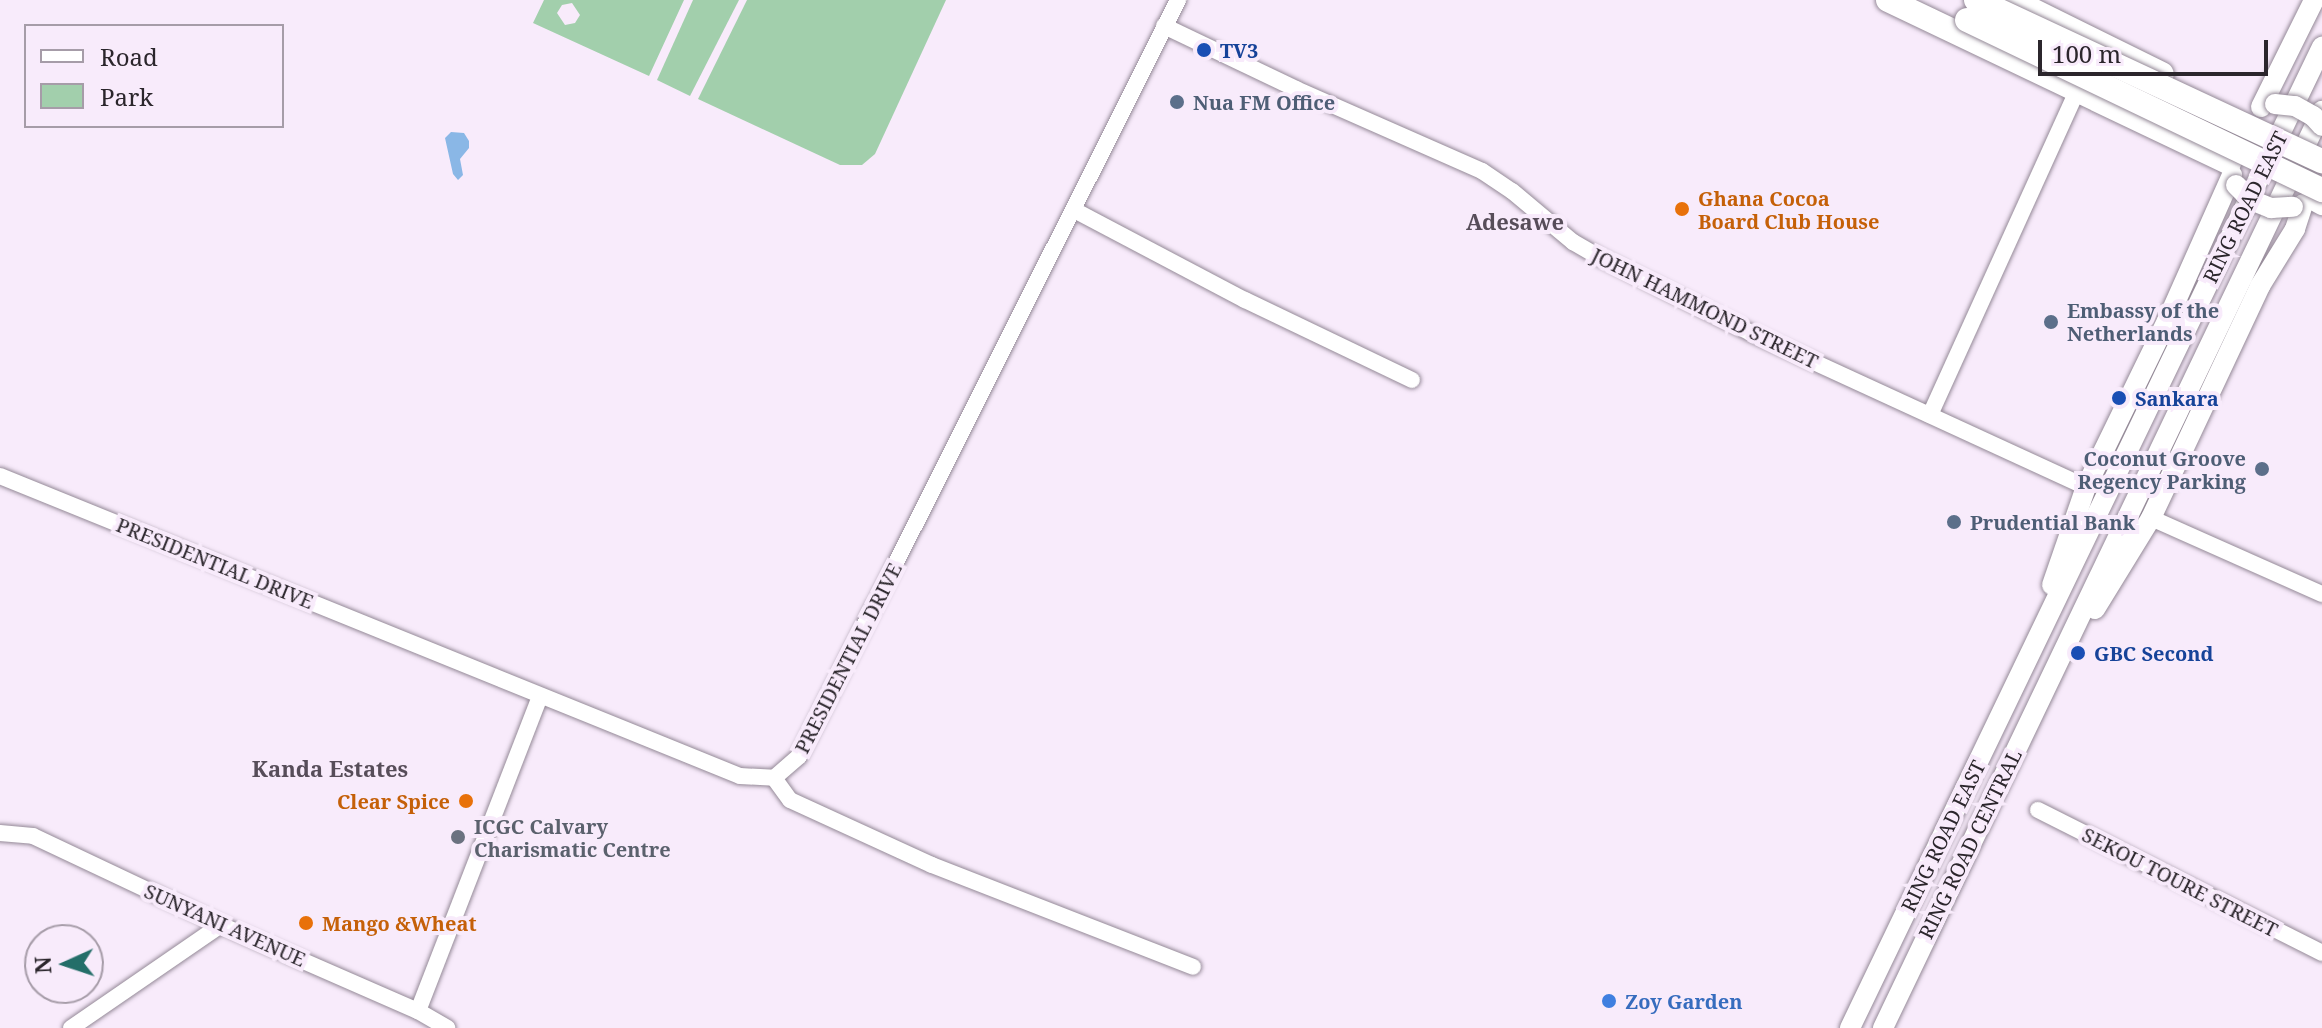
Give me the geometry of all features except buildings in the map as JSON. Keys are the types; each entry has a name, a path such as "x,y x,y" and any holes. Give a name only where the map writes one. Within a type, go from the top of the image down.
{"highway":[{"path":"1888,0 2078,89 2232,174"},
{"path":"1925,0 1972,10 2322,161"},
{"path":"2012,0 2261,109"},
{"path":"1972,10 2312,199"}],"main road":[{"name":"RING ROAD EAST","path":"2232,174 2229,146 2261,109 2314,0"},
{"name":"RING ROAD EAST","path":"1850,1028 2322,47"},
{"path":"2261,109 2295,106 2313,116 2322,126"},
{"name":"RING ROAD CENTRAL","path":"1883,1028 2322,111"},
{"path":"2036,645 2063,546 2086,487 2167,321 2232,174 2251,200 2271,208 2312,199"},
{"name":"RING ROAD CENTRAL","path":"2059,661 2127,561 2151,518 2253,300 2312,199"},
{"path":"1899,927 1924,940"}],"street":[{"name":"PRESIDENTIAL DRIVE","path":"0,476 740,776 774,778 799,756 1178,0"},
{"name":"JOHN HAMMOND STREET","path":"1164,26 1296,89 1482,171 1512,191 1573,242 1603,259 1751,333 2086,487"},
{"path":"1930,415 2078,89"},
{"path":"1074,210 1245,300 1412,380"},
{"path":"2151,518 2322,594"},
{"path":"418,1011 540,696"},
{"path":"774,778 790,800 932,865 1193,967"},
{"name":"SEKOU TOURE STREET","path":"2038,810 2322,953"},
{"name":"SUNYANI AVENUE","path":"0,833 33,836 221,925 418,1011 447,1028"},
{"path":"71,1028 221,925"}],"green space":[{"path":"544,0 684,0 649,76 533,23","holes":["572,3 580,15 575,23 565,25 557,13 562,5"]},
{"path":"693,0 739,0 690,96 657,80"},
{"path":"747,0 946,0 875,154 862,165 840,165 698,99"}],"water":[{"path":"451,132 464,133 469,141 469,148 460,159 463,175 458,180 453,174 445,138"}],"place":[{"name":"TV3","path":"1204,50"},
{"name":"Nua FM Office","path":"1177,102"},
{"name":"Ghana Cocoa Board Club House","path":"1682,209"},
{"name":"Embassy of the Netherlands","path":"2051,322"},
{"name":"Sankara","path":"2119,398"},
{"name":"Coconut Groove Regency Parking","path":"2262,469"},
{"name":"Prudential Bank","path":"1954,522"},
{"name":"GBC Second","path":"2078,653"},
{"name":"Clear Spice","path":"466,801"},
{"name":"ICGC Calvary Charismatic Centre","path":"458,837"},
{"name":"Mango &Wheat","path":"306,923"},
{"name":"Zoy Garden","path":"1609,1001"}],"district":[{"name":"Adesawe","path":"1515,222"},
{"name":"Kanda Estates","path":"330,769"}]}
